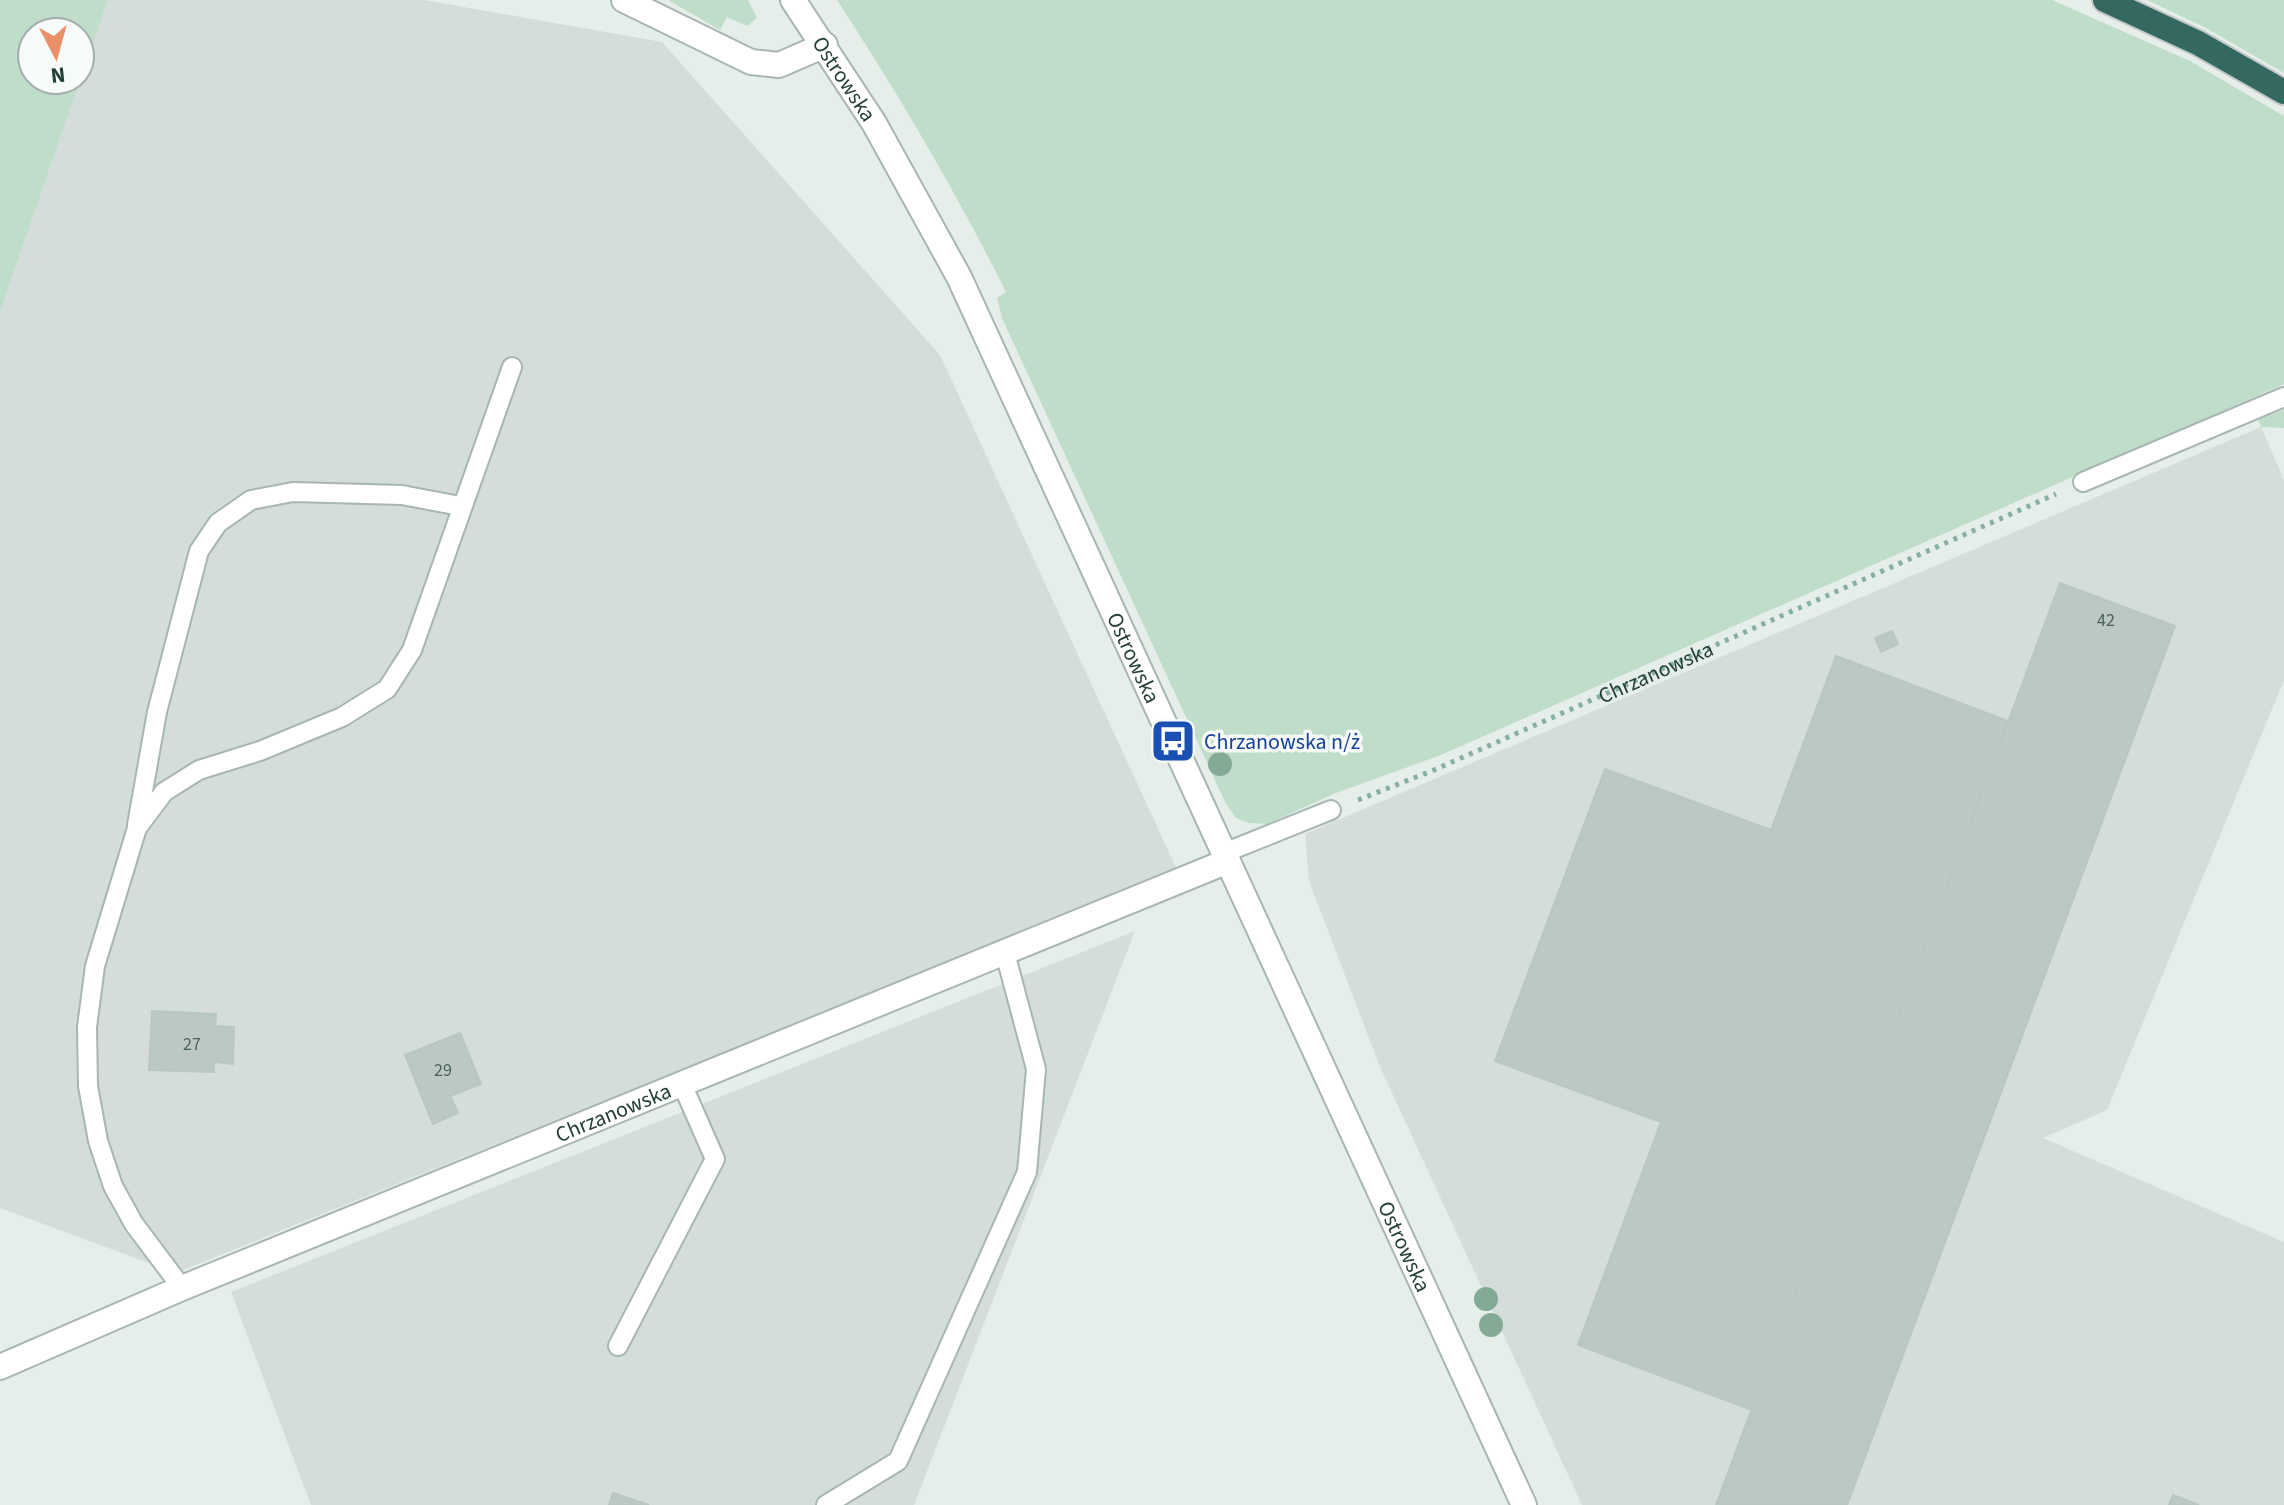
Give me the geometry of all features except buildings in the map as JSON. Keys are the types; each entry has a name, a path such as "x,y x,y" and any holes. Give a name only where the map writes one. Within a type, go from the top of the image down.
{"highway":[{"path":"2105,0 2198,43 2284,92"}],"street":[{"path":"624,0 751,62 779,65 825,45"},
{"name":"Ostrowska","path":"793,0 874,123 959,277 1524,1505"},
{"name":"Chrzanowska","path":"0,1367 182,1288 1005,953 1226,857"}],"lane":[{"path":"137,828 164,792 199,770 260,751 342,717 387,689 412,650 460,506 512,367"},
{"path":"2083,482 2284,397"},
{"path":"182,1288 134,1224 113,1186 98,1141 88,1086 87,1027 95,966 137,828 157,712 199,551 218,523 251,500 293,492 402,495 460,506"},
{"name":"Chrzanowska","path":"1226,857 1331,810"},
{"path":"826,1505 898,1461 1027,1172 1036,1069 1005,953"},
{"path":"618,1346 715,1159 682,1084"}],"path":[{"name":"Chrzanowska","path":"1331,810 1434,770 2083,482"}],"shaded area":[{"path":"108,0 424,0 662,42 940,355 1177,870 176,1273 0,1208 0,312 75,96 96,96 96,35"},
{"path":"2261,427 2284,480 2284,680 2107,1110 2043,1138 2284,1242 2284,1505 1582,1505 1380,1067 1309,881 1305,834"},
{"path":"1135,931 914,1505 311,1505 231,1292"}],"green space":[{"path":"0,0 108,0 96,35 96,16 16,16 16,96 75,96 0,312"},
{"path":"668,0 748,0 757,18 747,26 727,17 720,30"},
{"path":"837,0 2052,0 2190,61 2284,116 2284,384 1441,755 1336,793 1267,824 1249,823 1236,818 1226,804 1002,318 997,298 1006,292 926,143"},
{"path":"2147,0 2284,0 2284,73 2206,28"},
{"path":"2284,410 2284,428 2261,427 2258,419"}],"place":[{"name":"Chrzanowska n/ż","path":"1173,741"}]}
